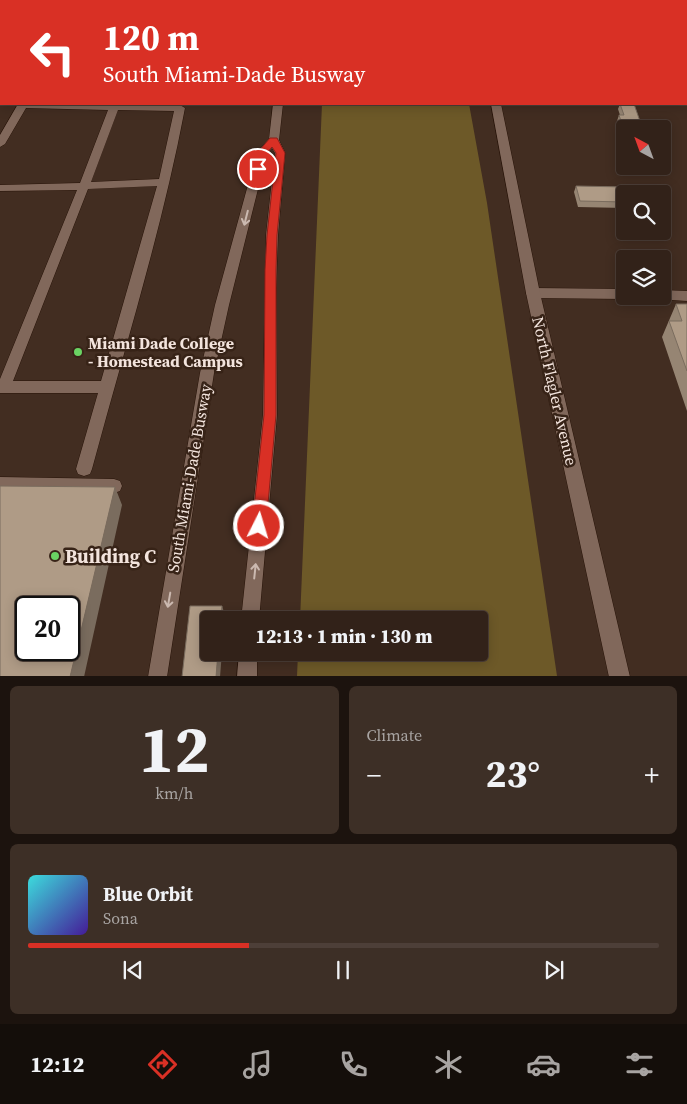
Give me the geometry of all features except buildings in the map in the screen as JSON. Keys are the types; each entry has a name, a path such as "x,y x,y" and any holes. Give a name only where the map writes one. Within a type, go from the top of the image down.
{"street":[{"name":"North Flagler Avenue","path":"496,105 533,293 620,676"},
{"path":"533,293 616,294"},
{"path":"671,295 687,296"}],"lane":[{"path":"0,144 23,105 181,106 163,182 84,469"},
{"name":"South Miami-Dade Busway","path":"251,611 270,415 272,244 280,153 274,140 278,105"},
{"path":"108,387 2,387 114,107"},
{"name":"South Miami-Dade Busway","path":"157,676 207,374 222,305 262,152 274,140"},
{"path":"0,188 163,182"},
{"path":"0,484 114,486"},
{"path":"247,676 248,661"}],"shaded area":[{"path":"322,105 469,105 487,203 557,676 297,676 298,661 488,661 488,611 300,611"}],"place":[{"name":"Miami Dade College - Homestead Campus","path":"78,352"},
{"name":"Building C","path":"55,556"}],"route":[{"path":"258,169 262,152 274,140 280,153 270,270 270,415 259,526"}]}
